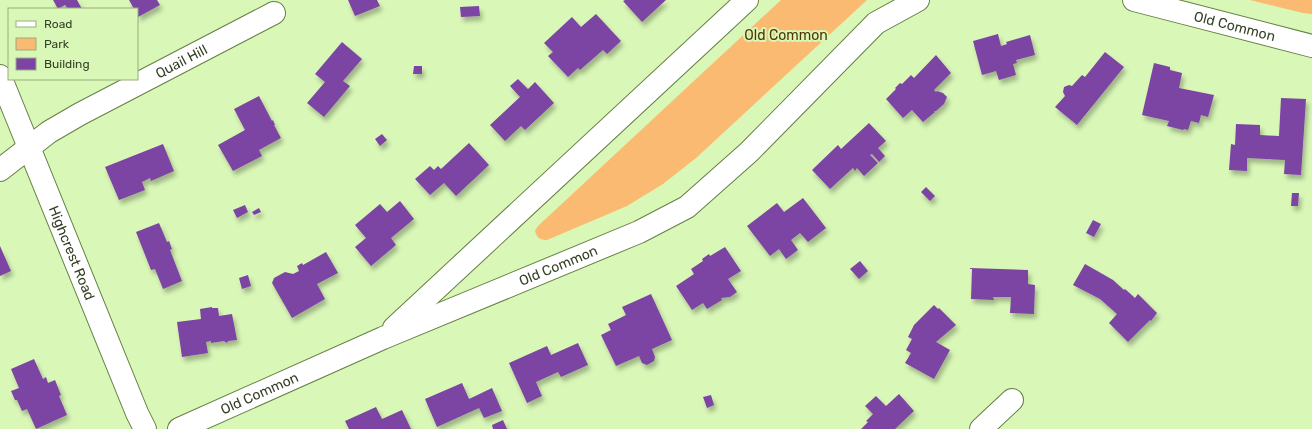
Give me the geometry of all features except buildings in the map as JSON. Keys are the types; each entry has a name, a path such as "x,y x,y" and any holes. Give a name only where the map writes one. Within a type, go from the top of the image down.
{"street":[{"name":"Old Common","path":"383,338 747,0"},
{"name":"Old Common","path":"180,429 383,338 639,232 686,207 750,152 876,23 918,0"},
{"name":"Old Common","path":"1134,0 1312,46"},
{"name":"Quail Hill","path":"0,170 59,126 274,13"},
{"name":"Highcrest Road","path":"0,76 144,429"},
{"path":"981,429 1012,400"}],"green space":[{"name":"Old Common","path":"781,0 867,0 696,158 663,184 627,206 547,240 538,237 535,231 538,226"},
{"path":"1250,0 1312,0 1312,14 1303,13"}]}
